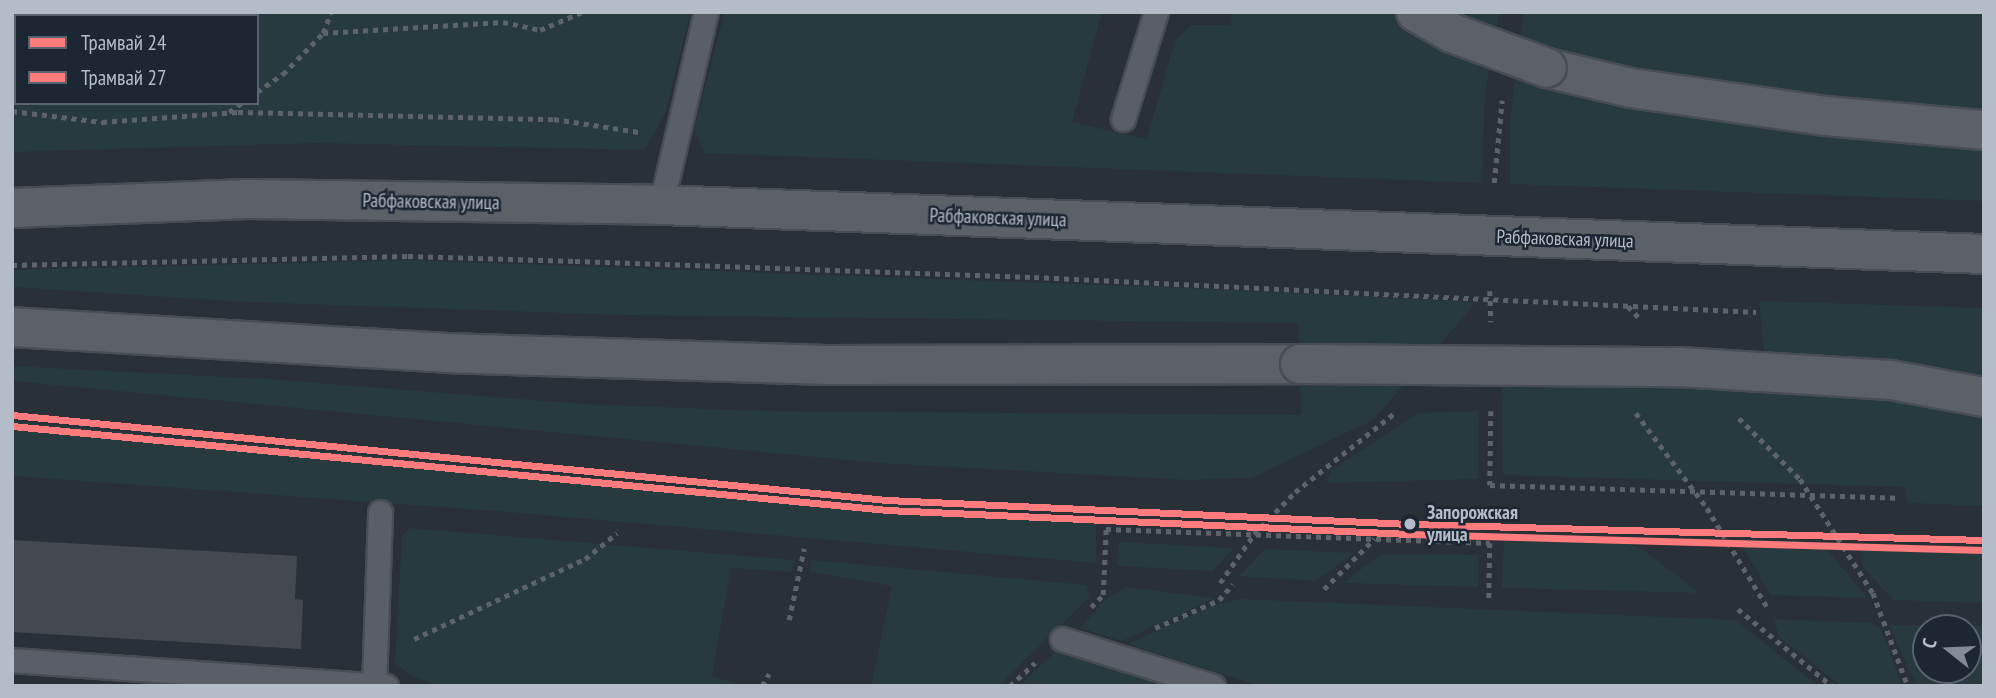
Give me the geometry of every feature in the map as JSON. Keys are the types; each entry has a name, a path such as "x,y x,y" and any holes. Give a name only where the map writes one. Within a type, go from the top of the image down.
{"main road":[{"path":"1416,12 1452,33 1547,68 1631,89 1826,116 1984,130"},
{"path":"1476,12 1547,68"},
{"name":"Рабфаковская улица","path":"12,208 248,199 661,205 1984,254"},
{"path":"12,327 445,353 799,364 1300,364 1679,368 1891,380 1984,397"}],"lane":[{"path":"661,205 675,133 706,12"},
{"path":"1123,119 1156,12"},
{"path":"12,660 201,680 378,684 380,512"},
{"path":"1062,639 1213,686"}],"path":[{"path":"259,91 283,74 323,33 331,12"},
{"path":"323,33 503,22 540,30 582,12"},
{"path":"229,113 239,105"},
{"path":"12,111 102,122 229,113 554,119 617,131 675,133"},
{"path":"12,265 272,257 519,259 1034,277 1756,312"},
{"path":"1628,306 1646,325"},
{"path":"1482,325 1491,316 1502,324"},
{"path":"1220,583 1254,534 1295,492 1401,407"},
{"path":"1629,408 1640,416 1695,492 1769,610"},
{"path":"1731,411 1800,480 1811,496 1873,593 1908,686"},
{"path":"1490,485 1898,498"},
{"path":"1010,686 1062,639 1103,594 1106,529 1490,542 1489,600"},
{"path":"409,642 585,559 617,533"},
{"path":"1324,589 1375,539"},
{"path":"789,620 804,549"},
{"path":"1108,653 1219,600 1233,584"},
{"path":"1738,609 1832,686"},
{"path":"762,686 769,674"}],"green space":[{"path":"12,12 691,12 664,116 644,150 317,143 12,152"},
{"path":"725,12 1102,12 1072,122 1147,139 1175,40 1192,25 1230,25 1234,12 1499,12 1485,94 1482,183 704,153 694,128"},
{"path":"1524,12 1984,12 1984,201 1510,184 1510,120"},
{"path":"408,260 1187,288 1472,302 1469,311 1373,420 1252,478 1187,480 879,463 12,381 12,366 268,379 582,404 763,411 1301,415 1299,323 625,315 246,302 12,287 12,270"},
{"path":"1759,301 1984,308 1984,506 1908,503 1905,487 1503,475 1501,353 1764,351"},
{"path":"1479,411 1478,479 1326,483 1332,470 1418,413"},
{"path":"12,421 804,498 1096,519 1096,563 497,511 12,476"},
{"path":"410,528 795,560 792,572 731,568 712,676 744,686 439,686 412,676 395,663 402,536"},
{"path":"1739,539 1821,542 1867,598 1770,595"},
{"path":"1504,541 1623,542 1643,550 1700,593 1502,588"},
{"path":"1119,542 1234,548 1213,571 1117,566"},
{"path":"1265,549 1354,553 1316,581 1239,576"},
{"path":"1861,550 1984,552 1984,603 1893,600 1863,567"},
{"path":"1381,554 1479,555 1478,587 1343,583"},
{"path":"812,560 1086,585 1090,596 999,686 871,686 892,586 810,572"},
{"path":"1125,587 1215,598 1122,641 1080,628 1106,599"},
{"path":"1240,599 1736,620 1818,686 1260,686 1128,644 1214,605"},
{"path":"1774,619 1869,623 1880,628 1903,686 1841,686 1779,637"},
{"path":"1889,625 1912,625 1912,675"},
{"path":"1984,626 1984,686 1916,684 1982,684"},
{"path":"1056,651 1169,686 1019,686"}],"building":[{"path":"12,540 297,556 295,599 303,600 301,649 12,632"}],"tram line":[{"name":"24","path":"12,415 887,500 1410,524 1984,540"},
{"name":"27","path":"12,426 887,510 1410,534 1984,550"}],"place":[{"name":"Запорожская улица","path":"1410,524"}]}
